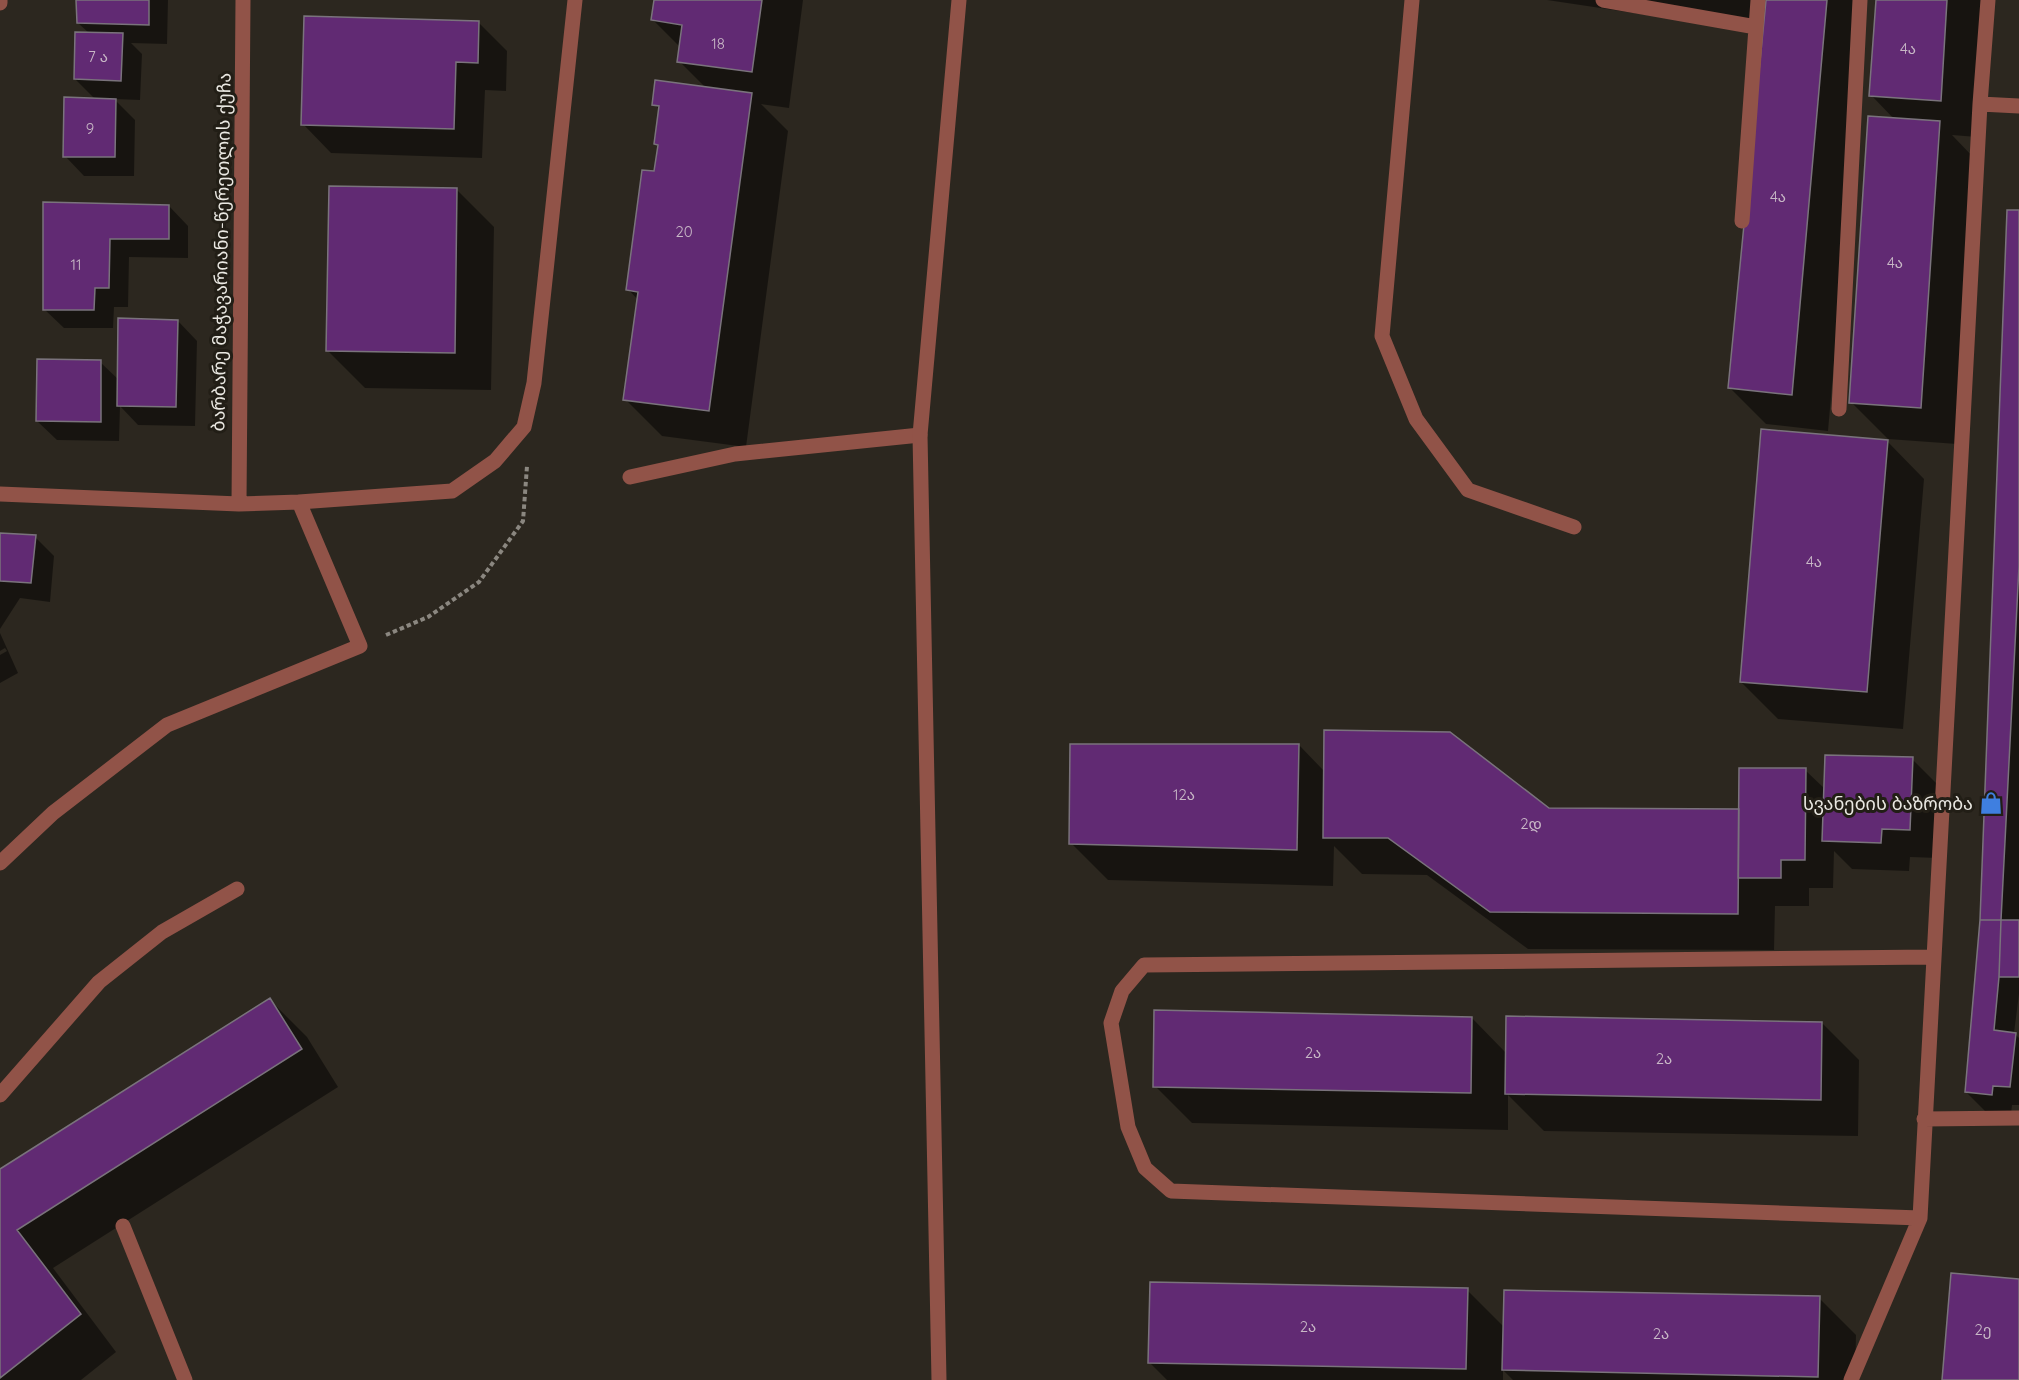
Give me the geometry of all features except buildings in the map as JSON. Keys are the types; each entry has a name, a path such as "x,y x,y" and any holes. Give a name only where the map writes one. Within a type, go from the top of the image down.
{"street":[{"name":"ბარბარე მაჭავარიანი-წერეთლის ქუჩა","path":"239,504 243,0"},
{"path":"0,494 239,504 299,502 452,491 495,461 524,427 534,383 575,0"},
{"path":"939,1380 920,435 959,0"},
{"path":"1412,0 1382,336 1416,419 1468,490 1574,526"},
{"path":"1603,0 1756,27"},
{"path":"1742,221 1758,0"},
{"path":"1839,409 1860,0"},
{"path":"1851,1380 1920,1218 1980,104 1988,0"},
{"path":"1980,104 2019,106"},
{"path":"630,477 735,454 920,435"},
{"path":"0,863 53,813 167,725 360,646 299,502"},
{"path":"0,1095 99,982 162,932 237,889"},
{"path":"1920,1218 1171,1191 1145,1168 1128,1127 1111,1023 1122,991 1144,965 1933,957"},
{"path":"1924,1119 2019,1118"},
{"path":"123,1226 185,1380"}],"path":[{"path":"360,646 428,617 480,582 523,521 527,464"}],"place":[{"name":"სვანების ბაზრობა","path":"1991,803"}]}
